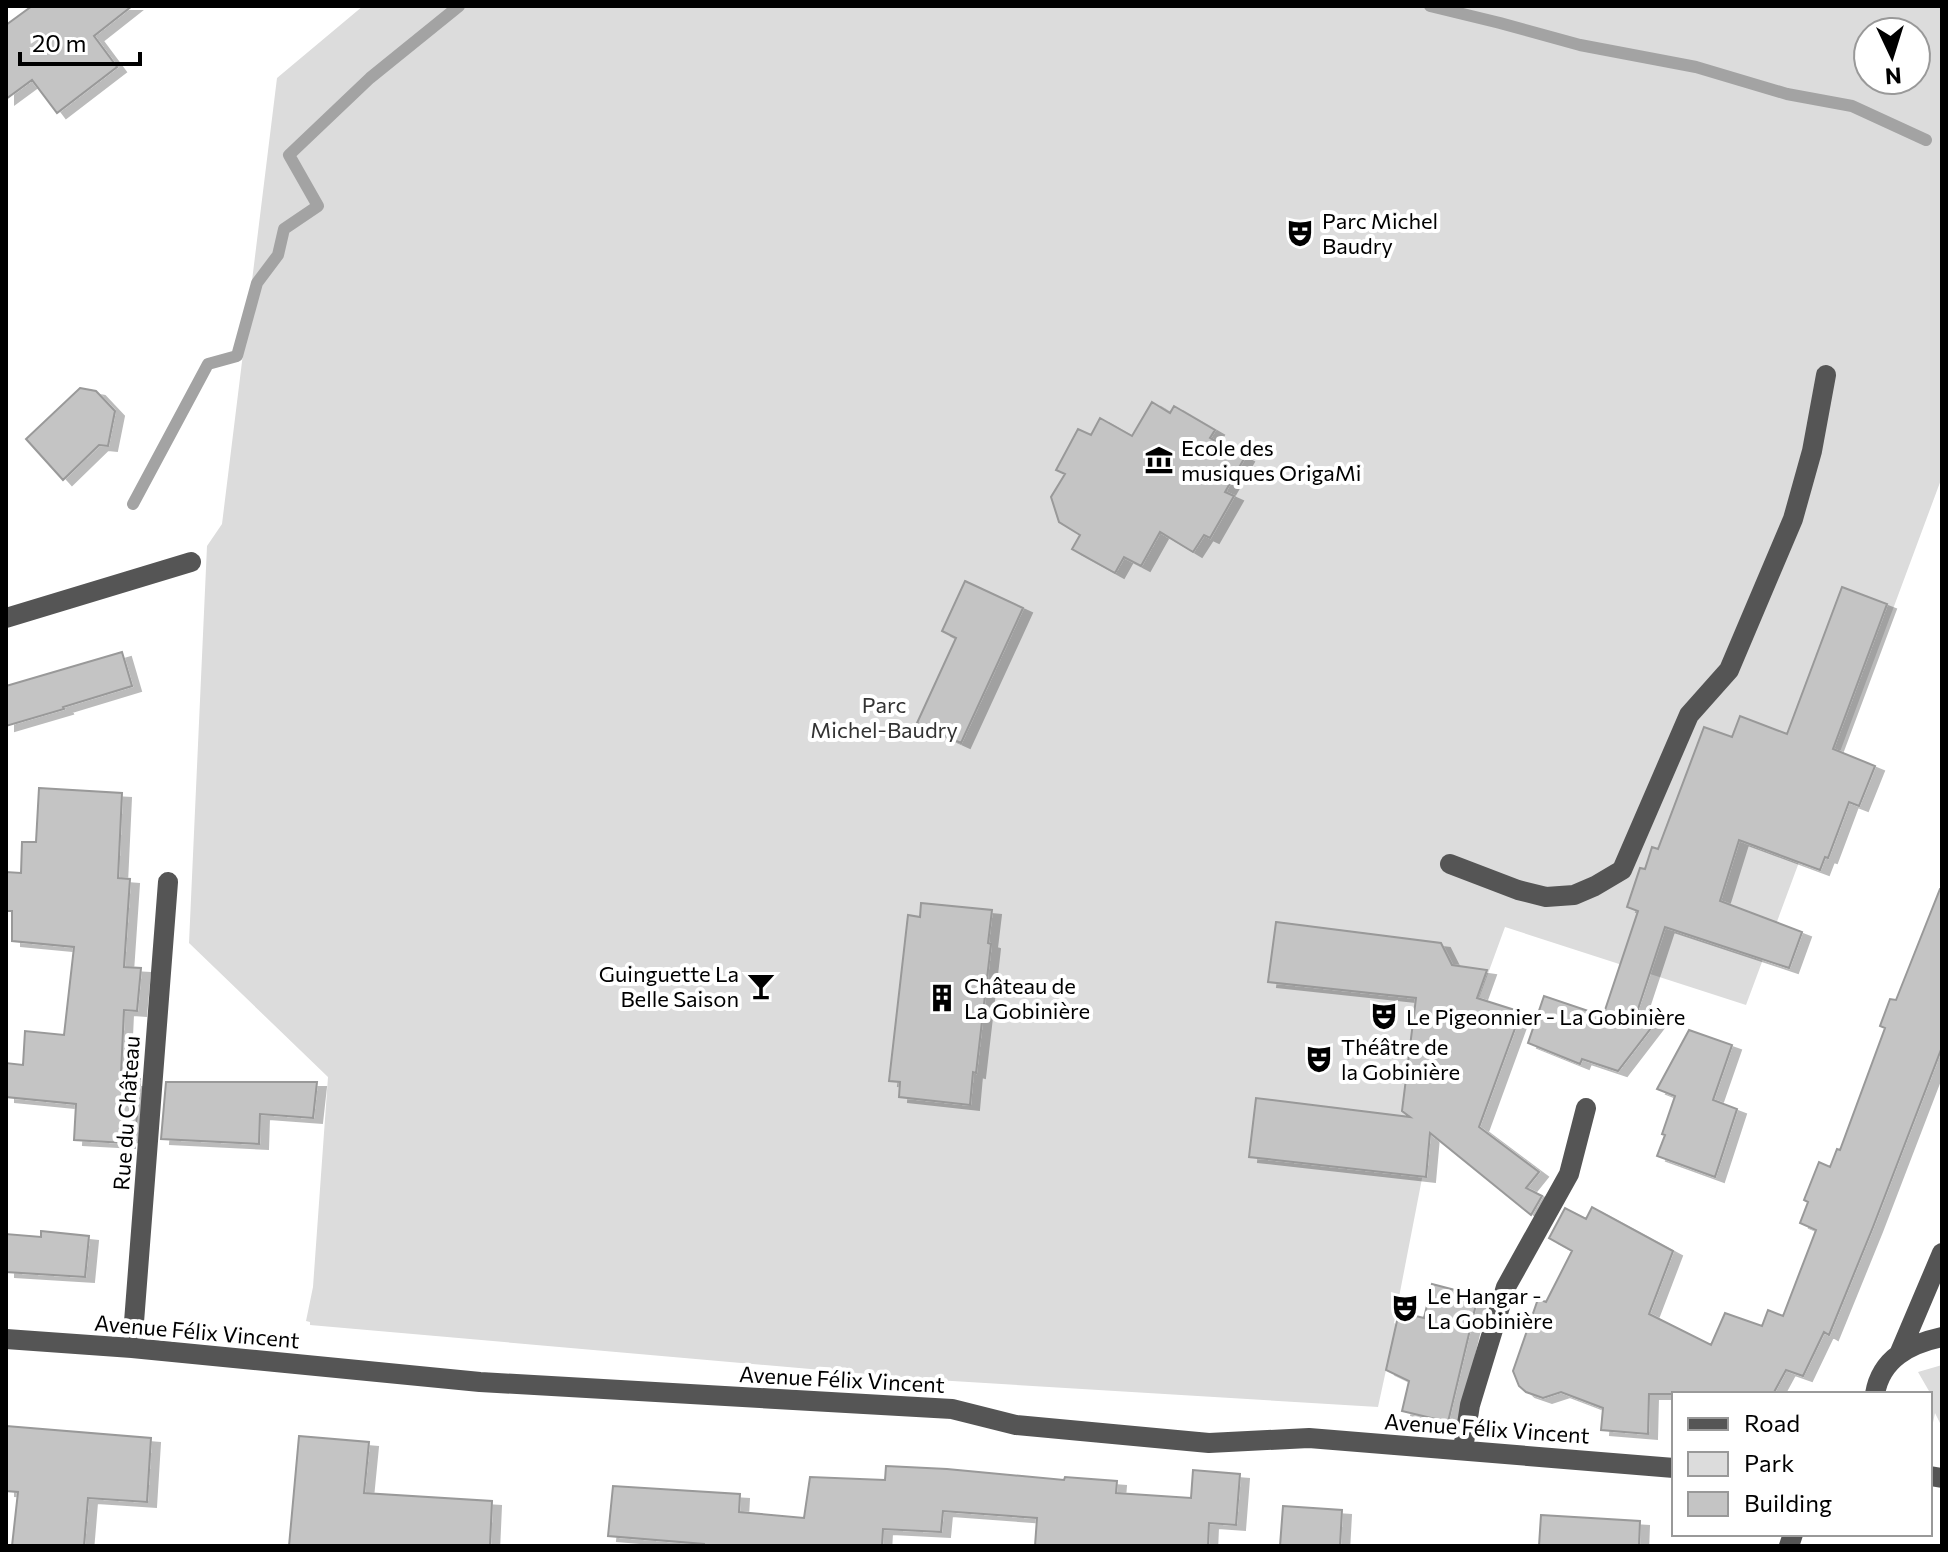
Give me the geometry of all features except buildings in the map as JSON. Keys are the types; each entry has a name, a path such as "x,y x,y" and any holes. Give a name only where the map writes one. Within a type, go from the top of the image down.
{"street":[{"path":"1450,864 1518,890 1546,897 1574,895 1622,870 1689,715 1729,670 1793,519 1812,451 1826,375"},
{"path":"6,618 191,562"},
{"name":"Rue du Château","path":"132,1348 168,882"},
{"path":"1463,1449 1470,1405 1506,1287 1569,1174 1586,1108"},
{"path":"1875,1392 1886,1367 1900,1352 1942,1253"},
{"path":"1900,1352 1920,1342 1942,1337"},
{"name":"Avenue Félix Vincent","path":"6,1339 132,1348 480,1382 952,1409 1016,1425 1209,1443 1309,1438 1672,1468"}],"green space":[{"name":"Parc Michel-Baudry","path":"363,6 1942,6 1942,477 1746,1005 1505,927 1432,1127 1378,1407 936,1380 310,1325 306,1321 313,1287 328,1077 189,943 207,546 222,524 277,78"},
{"path":"1942,1365 1942,1437 1935,1413 1932,1427 1932,1392 1918,1372"}],"waterway":[{"path":"133,504 208,364 237,356 257,283 278,255 284,229 318,206 289,155 370,78 459,6"},
{"path":"1430,6 1580,45 1696,67 1787,94 1852,106 1926,140"}],"place":[{"name":"Parc Michel Baudry","path":"1300,233"},
{"name":"Ecole des musiques OrigaMi","path":"1159,460"},
{"name":"Guinguette La Belle Saison","path":"761,986"},
{"name":"Château de La Gobinière","path":"942,998"},
{"name":"Le Pigeonnier - La Gobinière","path":"1384,1016"},
{"name":"Théâtre de la Gobinière","path":"1319,1059"},
{"name":"Le Hangar - La Gobinière","path":"1405,1308"}]}
